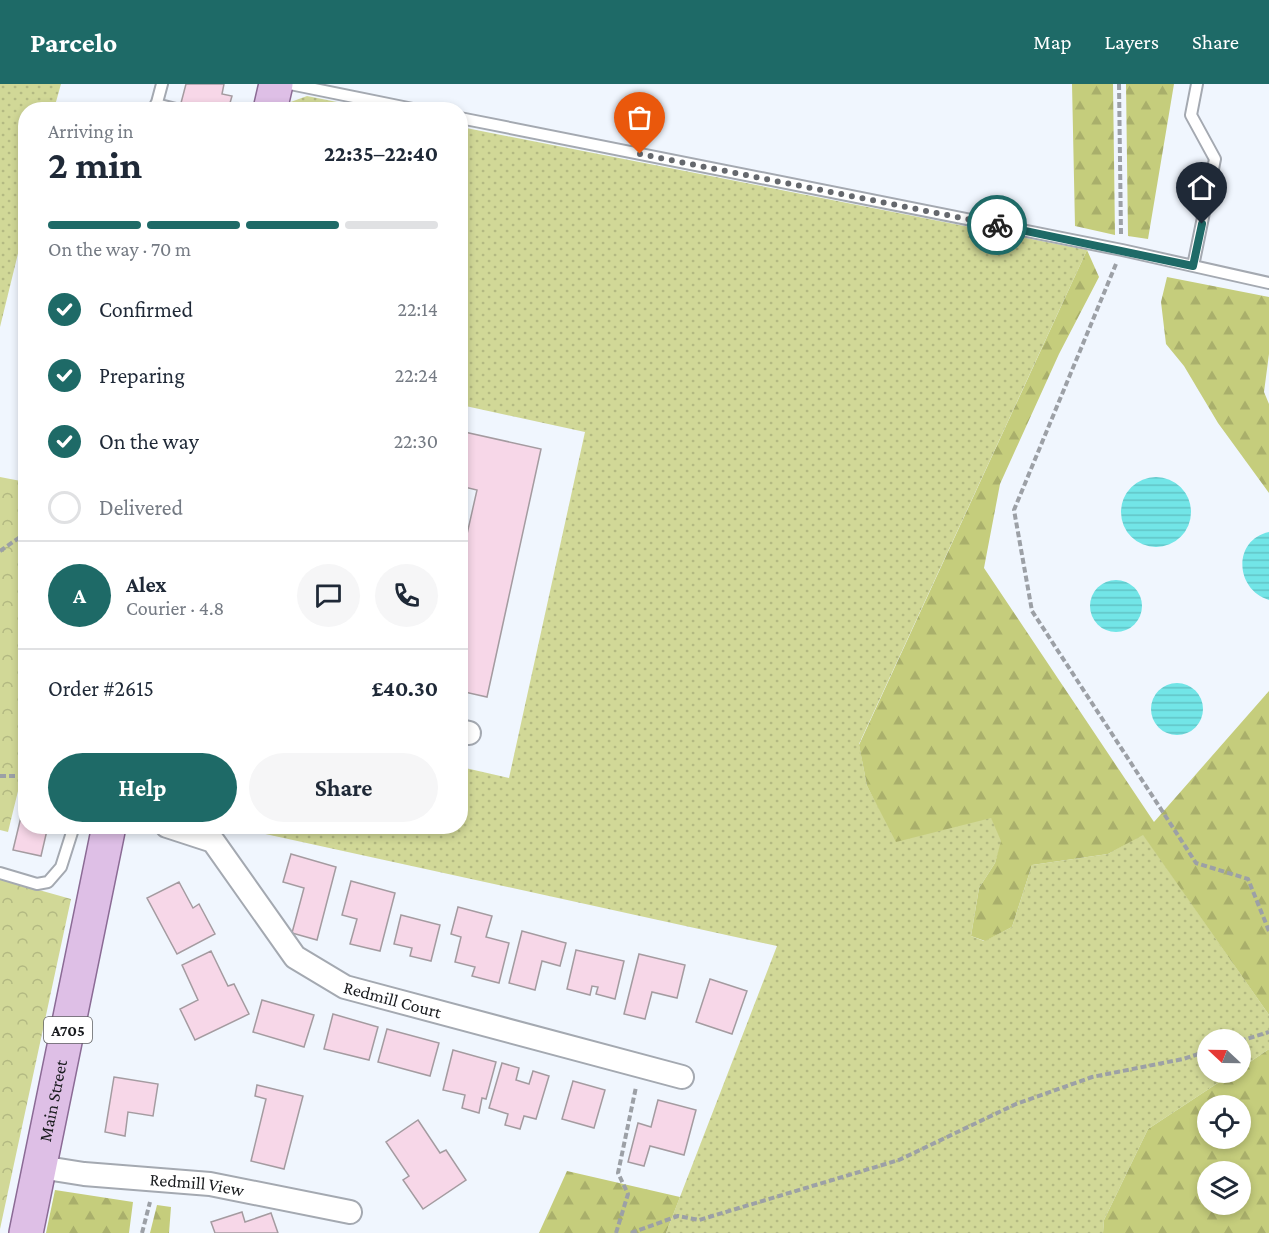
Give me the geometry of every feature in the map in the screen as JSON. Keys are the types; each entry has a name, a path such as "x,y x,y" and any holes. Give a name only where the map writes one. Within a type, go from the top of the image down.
{"main road":[{"path":"272,102 276,84"},
{"name":"Main Street","path":"26,1233 107,834"}],"street":[{"name":"Redmill Court","path":"218,834 295,957 345,987 682,1077"},
{"name":"Redmill View","path":"40,1167 84,1174 210,1184 350,1212"}],"lane":[{"path":"157,102 162,84"},
{"path":"290,84 379,102"},
{"path":"1193,266 1215,159 1191,115 1197,84"},
{"path":"468,120 1122,250 1269,283"},
{"path":"0,873 37,884 48,882 61,867 71,834"}],"path":[{"path":"1119,84 1122,250 1014,510 1032,611 1196,863 1248,879 1269,931"},
{"path":"0,551 18,539"},
{"path":"0,776 18,776"},
{"path":"1251,1038 1269,1032"},
{"path":"631,1233 678,1216 699,1220 899,1160 1016,1104 1092,1077 1197,1055"},
{"path":"616,1233 628,1194 618,1173 641,1066"},
{"path":"142,1233 156,1179"}],"green space":[{"path":"0,84 61,84 56,102 18,102 18,254 0,327"},
{"path":"1072,84 1113,84 1115,235 1075,226"},
{"path":"1126,84 1174,84 1148,239 1128,236"},
{"path":"307,96 337,102 291,102"},
{"path":"468,128 1087,250 859,744 867,786 897,841 991,817 1002,841 995,863 979,888 971,936 984,941 1012,927 1032,865 1108,854 1143,834 1269,1015 1269,1049 1251,1061 1251,1029 1197,1029 1197,1083 1218,1083 1148,1129 1104,1220 1103,1233 666,1233 777,946 266,834 468,834 468,769 509,778 585,432 468,407"},
{"path":"1087,250 1099,277 1059,354 1000,484 984,568 1154,822 1269,691 1269,1015 1143,835 1108,854 1032,865 1012,927 985,941 971,936 979,888 995,863 1001,841 991,818 896,842 867,786 859,745"},
{"path":"1167,277 1269,297 1269,354 1264,392 1269,404 1269,493 1218,423 1184,366 1166,344 1161,302"},
{"path":"0,477 18,480 18,791 8,832 0,830"},
{"path":"0,879 71,899 0,1229"},
{"path":"1269,1049 1269,1233 1103,1233 1104,1220 1148,1129 1197,1097 1197,1149 1251,1149 1251,1095 1200,1095 1218,1083 1251,1083 1251,1061"},
{"path":"567,1171 680,1197 666,1233 539,1233"},
{"path":"55,1190 133,1202 129,1233 46,1233"},
{"path":"157,1205 171,1207 169,1233 150,1233"}],"water":[{"path":"1156,477 1169,480 1181,487 1188,499 1191,512 1188,525 1181,537 1169,544 1156,547 1143,544 1131,537 1124,525 1121,512 1124,499 1131,487 1143,480"},
{"path":"1269,532 1269,600 1258,595 1249,586 1242,565 1249,545 1257,537"},
{"path":"1111,580 1121,580 1135,587 1142,606 1135,625 1121,632 1111,632 1101,628 1094,621 1090,611 1090,601 1094,591 1101,584"},
{"path":"1172,683 1182,683 1196,690 1203,709 1196,728 1182,735 1172,735 1162,731 1155,724 1151,714 1151,704 1155,694 1162,687"}],"building":[{"path":"186,84 224,84 222,94 232,96 230,102 181,102"},
{"path":"468,433 541,449 487,697 468,693 468,530 477,490 468,488"},
{"path":"18,829 18,834 46,834 41,856 13,850"},
{"path":"291,854 336,867 317,940 292,933 304,888 283,882"},
{"path":"351,881 395,893 380,951 350,944 357,919 342,915"},
{"path":"179,882 193,908 199,904 215,934 177,954 147,898"},
{"path":"458,907 492,916 486,937 509,943 499,983 472,976 475,967 455,962 461,937 451,934"},
{"path":"401,915 440,925 431,961 410,956 412,948 394,944"},
{"path":"522,931 566,943 560,966 542,961 535,990 509,983"},
{"path":"576,950 624,961 615,999 596,994 598,987 592,986 590,995 567,989"},
{"path":"211,951 228,986 234,984 249,1014 195,1040 180,1009 198,1000 182,965"},
{"path":"639,954 685,965 677,998 652,992 645,1019 624,1014"},
{"path":"710,979 747,991 732,1034 696,1022"},
{"path":"262,1000 314,1015 304,1047 253,1032"},
{"path":"333,1014 378,1027 369,1060 324,1049"},
{"path":"387,1029 439,1043 430,1076 378,1062"},
{"path":"453,1050 496,1062 486,1099 482,1098 479,1113 462,1108 465,1095 443,1090"},
{"path":"502,1063 519,1068 516,1080 529,1084 533,1071 549,1076 536,1119 524,1116 520,1129 505,1125 508,1114 489,1108"},
{"path":"114,1077 158,1084 153,1116 128,1112 125,1136 105,1132"},
{"path":"573,1081 605,1090 594,1128 562,1119"},
{"path":"257,1085 303,1096 284,1169 251,1161 266,1099 255,1096"},
{"path":"658,1100 696,1110 684,1155 650,1146 644,1166 628,1162 638,1123 651,1127"},
{"path":"418,1120 440,1153 446,1150 466,1180 423,1209 403,1180 409,1176 386,1142"},
{"path":"242,1212 245,1222 271,1213 278,1233 215,1233 211,1222"}],"way so far":[{"path":"640,154 997,225"}],"route":[{"path":"997,225 1193,266 1202,224"}]}
